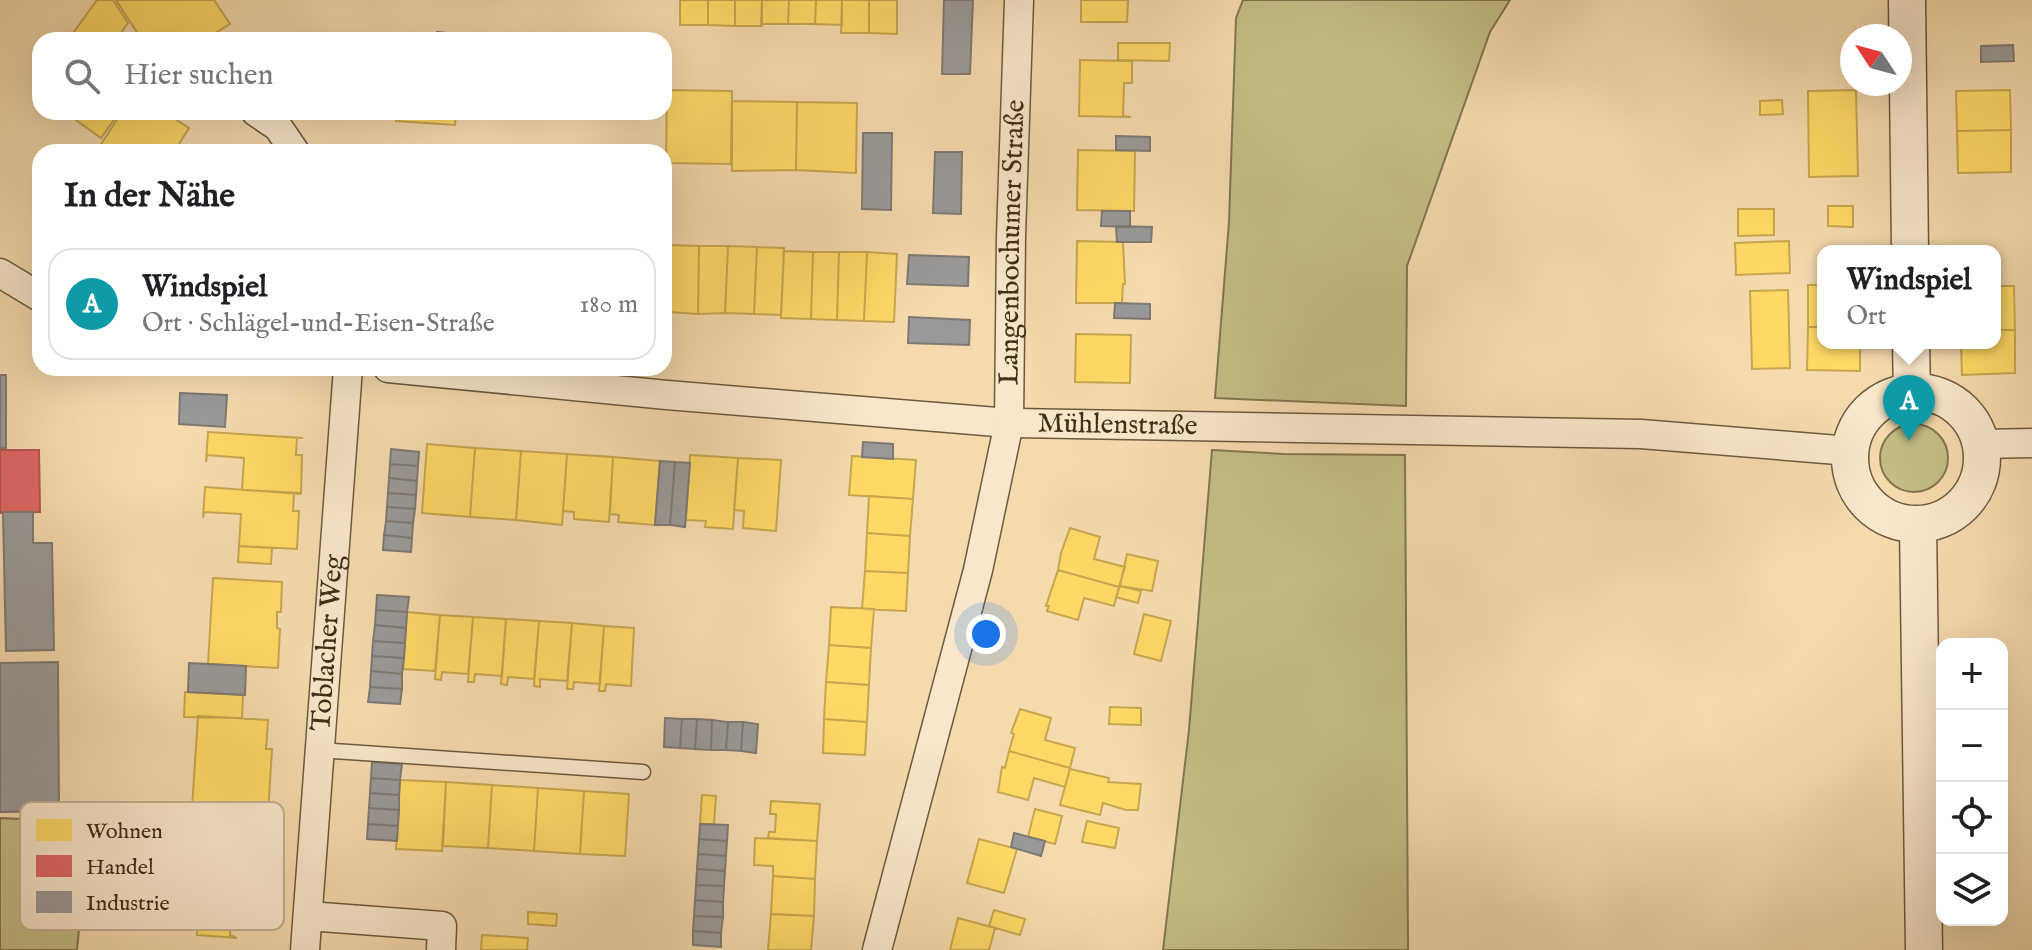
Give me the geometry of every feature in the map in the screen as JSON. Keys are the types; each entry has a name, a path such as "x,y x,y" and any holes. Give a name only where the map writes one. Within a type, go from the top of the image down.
{"street":[{"name":"Langenbochumer Straße","path":"877,950 978,570 1009,423 1011,236 1019,0"},
{"path":"1907,0 1910,245"},
{"path":"268,120 278,127 290,144"},
{"path":"0,273 32,292"},
{"path":"1911,349 1912,392"},
{"name":"Toblacher Weg","path":"305,950 347,376"},
{"name":"Mühlenstraße","path":"493,376 667,395 1009,423 1641,434 1850,451"},
{"path":"1912,392 1932,393 1956,404 1973,424 1982,444 1982,472 1977,487 1953,514 1933,523 1898,523 1878,514 1865,501 1854,482 1850,451 1853,436 1879,403 1912,392"},
{"path":"1982,444 2032,443"},
{"path":"1918,525 1924,950"},
{"path":"308,916 442,926 441,950"}],"lane":[{"path":"319,750 643,772"}],"shaded area":[{"path":"1243,0 1510,0 1490,32 1407,266 1406,406 1215,398 1229,222 1236,18"},
{"path":"1907,424 1921,424 1933,429 1943,439 1948,458 1943,477 1933,487 1921,492 1907,492 1895,487 1885,477 1880,465 1880,451 1885,439 1895,429"},
{"path":"1212,450 1405,455 1408,950 1163,950 1189,730"},
{"path":"0,818 20,819 20,930 79,930 77,950 0,950"}],"building: Wohnen":[{"path":"97,0 113,0 128,23 122,32 74,32"},
{"path":"116,0 214,0 230,24 217,32 137,32"},
{"path":"680,0 708,0 708,25 680,25"},
{"path":"708,0 735,0 735,26 708,25"},
{"path":"735,0 762,0 762,26 735,26"},
{"path":"762,0 789,0 788,24 761,24"},
{"path":"789,0 816,0 815,24 788,24"},
{"path":"816,0 842,0 842,25 815,24"},
{"path":"842,0 869,0 869,33 841,33"},
{"path":"869,0 897,0 897,34 869,33"},
{"path":"1081,0 1128,0 1127,22 1081,22"},
{"path":"1118,43 1170,43 1169,61 1118,60"},
{"path":"1080,60 1132,61 1132,83 1124,83 1123,116 1131,117 1079,116"},
{"path":"672,90 732,91 731,164 672,163 672,144 666,144 667,120 672,120"},
{"path":"1840,90 1840,96 1856,96 1858,176 1809,177 1808,91"},
{"path":"2010,90 2011,130 1957,131 1956,91"},
{"path":"1782,100 1783,114 1760,115 1760,101"},
{"path":"732,101 797,102 796,170 732,171"},
{"path":"797,102 857,103 856,173 796,170"},
{"path":"76,120 114,120 101,138"},
{"path":"117,120 176,120 189,128 179,144 101,144"},
{"path":"396,120 455,120 455,125"},
{"path":"2011,130 2011,172 1958,173 1957,131"},
{"path":"1078,150 1135,151 1134,211 1077,210"},
{"path":"1828,206 1853,206 1853,227 1828,226"},
{"path":"1738,209 1774,209 1774,235 1738,236"},
{"path":"1077,241 1123,242 1125,284 1122,303 1076,303"},
{"path":"1789,241 1790,273 1736,275 1735,243"},
{"path":"672,245 699,246 698,314 672,312"},
{"path":"699,246 728,246 725,313 698,314"},
{"path":"728,246 757,247 754,314 725,313"},
{"path":"757,247 784,248 781,315 754,314"},
{"path":"784,251 813,252 811,319 781,318"},
{"path":"813,252 839,252 837,320 811,319"},
{"path":"839,252 867,252 864,321 837,320"},
{"path":"867,252 897,254 894,322 864,321"},
{"path":"1808,285 1817,285 1817,327 1808,327"},
{"path":"2001,286 2014,286 2015,330 2001,330"},
{"path":"1788,290 1790,368 1752,369 1750,291"},
{"path":"1808,327 1817,327 1817,349 1860,349 1860,371 1807,370"},
{"path":"2001,330 2015,330 2015,373 1962,375 1961,349 2001,349"},
{"path":"1076,334 1131,335 1130,383 1075,382"},
{"path":"208,432 303,438 297,438 296,455 302,455 301,493 242,490 244,458 207,455 206,462"},
{"path":"427,444 475,448 470,517 422,513"},
{"path":"475,448 521,451 516,520 470,517"},
{"path":"521,451 567,454 562,525 516,520"},
{"path":"567,454 613,457 609,522 574,519 574,512 563,511"},
{"path":"690,455 738,458 733,529 705,527 706,521 686,520"},
{"path":"852,456 916,460 913,499 849,495"},
{"path":"613,457 660,461 655,525 618,522 619,515 610,514"},
{"path":"738,458 781,460 776,531 743,528 744,511 734,510"},
{"path":"205,487 301,494 294,494 293,511 299,511 297,549 239,546 241,514 204,512 203,518"},
{"path":"869,496 913,499 910,536 867,533"},
{"path":"1070,528 1100,537 1094,559 1125,567 1119,587 1058,570"},
{"path":"867,533 910,536 908,573 865,571"},
{"path":"239,546 272,548 271,564 238,562"},
{"path":"1127,554 1158,561 1152,591 1120,586"},
{"path":"1058,570 1119,587 1114,606 1084,598 1078,620 1047,611"},
{"path":"865,571 908,573 906,611 862,609"},
{"path":"213,578 282,582 281,612 277,612 277,628 280,629 278,668 208,664"},
{"path":"1120,586 1141,591 1138,603 1116,597"},
{"path":"831,607 874,609 871,648 829,645"},
{"path":"407,612 440,615 435,671 403,669"},
{"path":"1144,614 1171,621 1161,661 1134,654"},
{"path":"440,615 473,617 468,674 442,672 441,680 435,679"},
{"path":"473,617 506,619 502,676 475,674 474,682 468,682"},
{"path":"506,619 539,621 534,679 508,677 507,685 501,684"},
{"path":"539,621 572,623 567,681 540,679 540,687 534,686"},
{"path":"572,623 604,626 600,684 574,682 573,689 567,689"},
{"path":"604,626 634,628 631,686 606,684 605,691 599,691"},
{"path":"829,645 871,648 869,685 826,682"},
{"path":"826,682 869,685 867,722 824,719"},
{"path":"185,692 243,695 242,718 184,717"},
{"path":"1110,707 1141,708 1141,725 1109,724"},
{"path":"1020,709 1051,718 1045,740 1075,748 1070,768 1009,751 1014,734 1011,733"},
{"path":"198,716 268,720 266,749 272,749 269,802 192,802"},
{"path":"824,719 867,722 865,755 823,753"},
{"path":"1009,751 1070,768 1065,787 1034,778 1028,800 998,792 1002,767 1005,768"},
{"path":"1070,769 1109,778 1108,782 1141,784 1138,810 1103,803 1100,815 1060,805"},
{"path":"400,780 446,782 442,851 396,849"},
{"path":"446,782 492,785 488,848 443,846"},
{"path":"492,785 538,788 534,851 488,848"},
{"path":"538,788 584,791 580,854 534,851"},
{"path":"584,791 629,794 625,856 580,854"},
{"path":"702,795 716,796 714,824 700,824"},
{"path":"771,801 820,804 817,841 768,838 769,832 775,832 776,814 770,814"},
{"path":"1035,809 1062,816 1055,844 1028,837"},
{"path":"1087,821 1119,828 1115,848 1082,842"},
{"path":"755,838 817,841 815,879 773,876 773,866 754,865"},
{"path":"979,839 1017,849 1004,893 967,883"},
{"path":"773,876 815,879 814,916 771,914"},
{"path":"994,910 1025,919 1020,935 989,926"},
{"path":"528,912 557,914 556,926 528,924"},
{"path":"771,914 814,916 811,950 768,950"},
{"path":"958,918 995,928 989,950 950,950"},
{"path":"197,930 230,930 230,935 237,938 197,935"},
{"path":"482,935 528,938 527,950 481,950"}],"building: Handel":[{"path":"0,450 39,450 40,512 0,513"}],"building: Industrie":[{"path":"944,0 973,0 970,74 942,74"},
{"path":"2013,45 2014,61 1981,62 1981,46"},
{"path":"863,133 892,133 891,210 862,209"},
{"path":"1116,136 1150,137 1150,151 1116,150"},
{"path":"935,152 962,152 961,214 933,213"},
{"path":"1102,211 1130,211 1130,227 1101,226"},
{"path":"1116,226 1152,227 1151,242 1117,242"},
{"path":"909,255 969,257 968,286 907,284"},
{"path":"1115,303 1150,304 1150,319 1114,318"},
{"path":"909,317 970,320 969,345 908,343"},
{"path":"0,375 6,375 6,448 0,448"},
{"path":"180,393 227,395 225,427 179,424"},
{"path":"863,442 893,444 893,459 862,457"},
{"path":"391,449 419,452 418,466 390,464"},
{"path":"660,461 675,462 670,525 655,525"},
{"path":"675,462 690,463 685,527 670,525"},
{"path":"390,464 418,466 417,481 389,478"},
{"path":"389,478 417,481 416,495 388,493"},
{"path":"388,493 416,495 415,509 387,507"},
{"path":"387,507 415,509 413,523 386,521"},
{"path":"3,512 33,512 33,543 52,543 54,650 6,651"},
{"path":"386,521 413,523 412,538 384,535"},
{"path":"384,535 412,538 411,552 383,550"},
{"path":"377,595 409,597 407,612 376,610"},
{"path":"376,610 407,612 406,628 375,625"},
{"path":"375,625 406,628 405,643 373,641"},
{"path":"373,641 405,643 404,658 372,656"},
{"path":"372,656 404,658 402,674 371,671"},
{"path":"58,662 59,802 20,802 20,812 0,812 0,663"},
{"path":"189,663 246,666 245,695 188,692"},
{"path":"371,671 402,674 402,689 370,687"},
{"path":"370,687 402,689 400,704 368,702"},
{"path":"665,718 682,719 680,748 664,747"},
{"path":"682,719 697,719 695,749 680,748"},
{"path":"697,719 712,720 711,750 695,749"},
{"path":"712,720 728,722 726,750 711,750"},
{"path":"728,722 743,722 741,751 726,750"},
{"path":"743,722 758,724 756,753 741,751"},
{"path":"372,762 402,764 400,780 371,778"},
{"path":"371,778 400,780 399,795 370,793"},
{"path":"370,793 399,795 399,810 369,808"},
{"path":"369,808 399,810 398,826 368,824"},
{"path":"368,824 398,826 397,841 367,839"},
{"path":"700,824 728,825 727,841 699,839"},
{"path":"1014,833 1045,841 1041,856 1011,847"},
{"path":"699,839 727,841 726,856 698,854"},
{"path":"698,854 726,856 725,871 697,869"},
{"path":"697,869 725,871 724,886 696,885"},
{"path":"696,885 724,886 723,902 695,900"},
{"path":"695,900 723,902 723,917 694,916"},
{"path":"694,916 723,917 721,933 693,931"},
{"path":"693,931 721,933 721,947 693,945"}],"place":[{"name":"Windspiel","path":"1909,441"}]}
